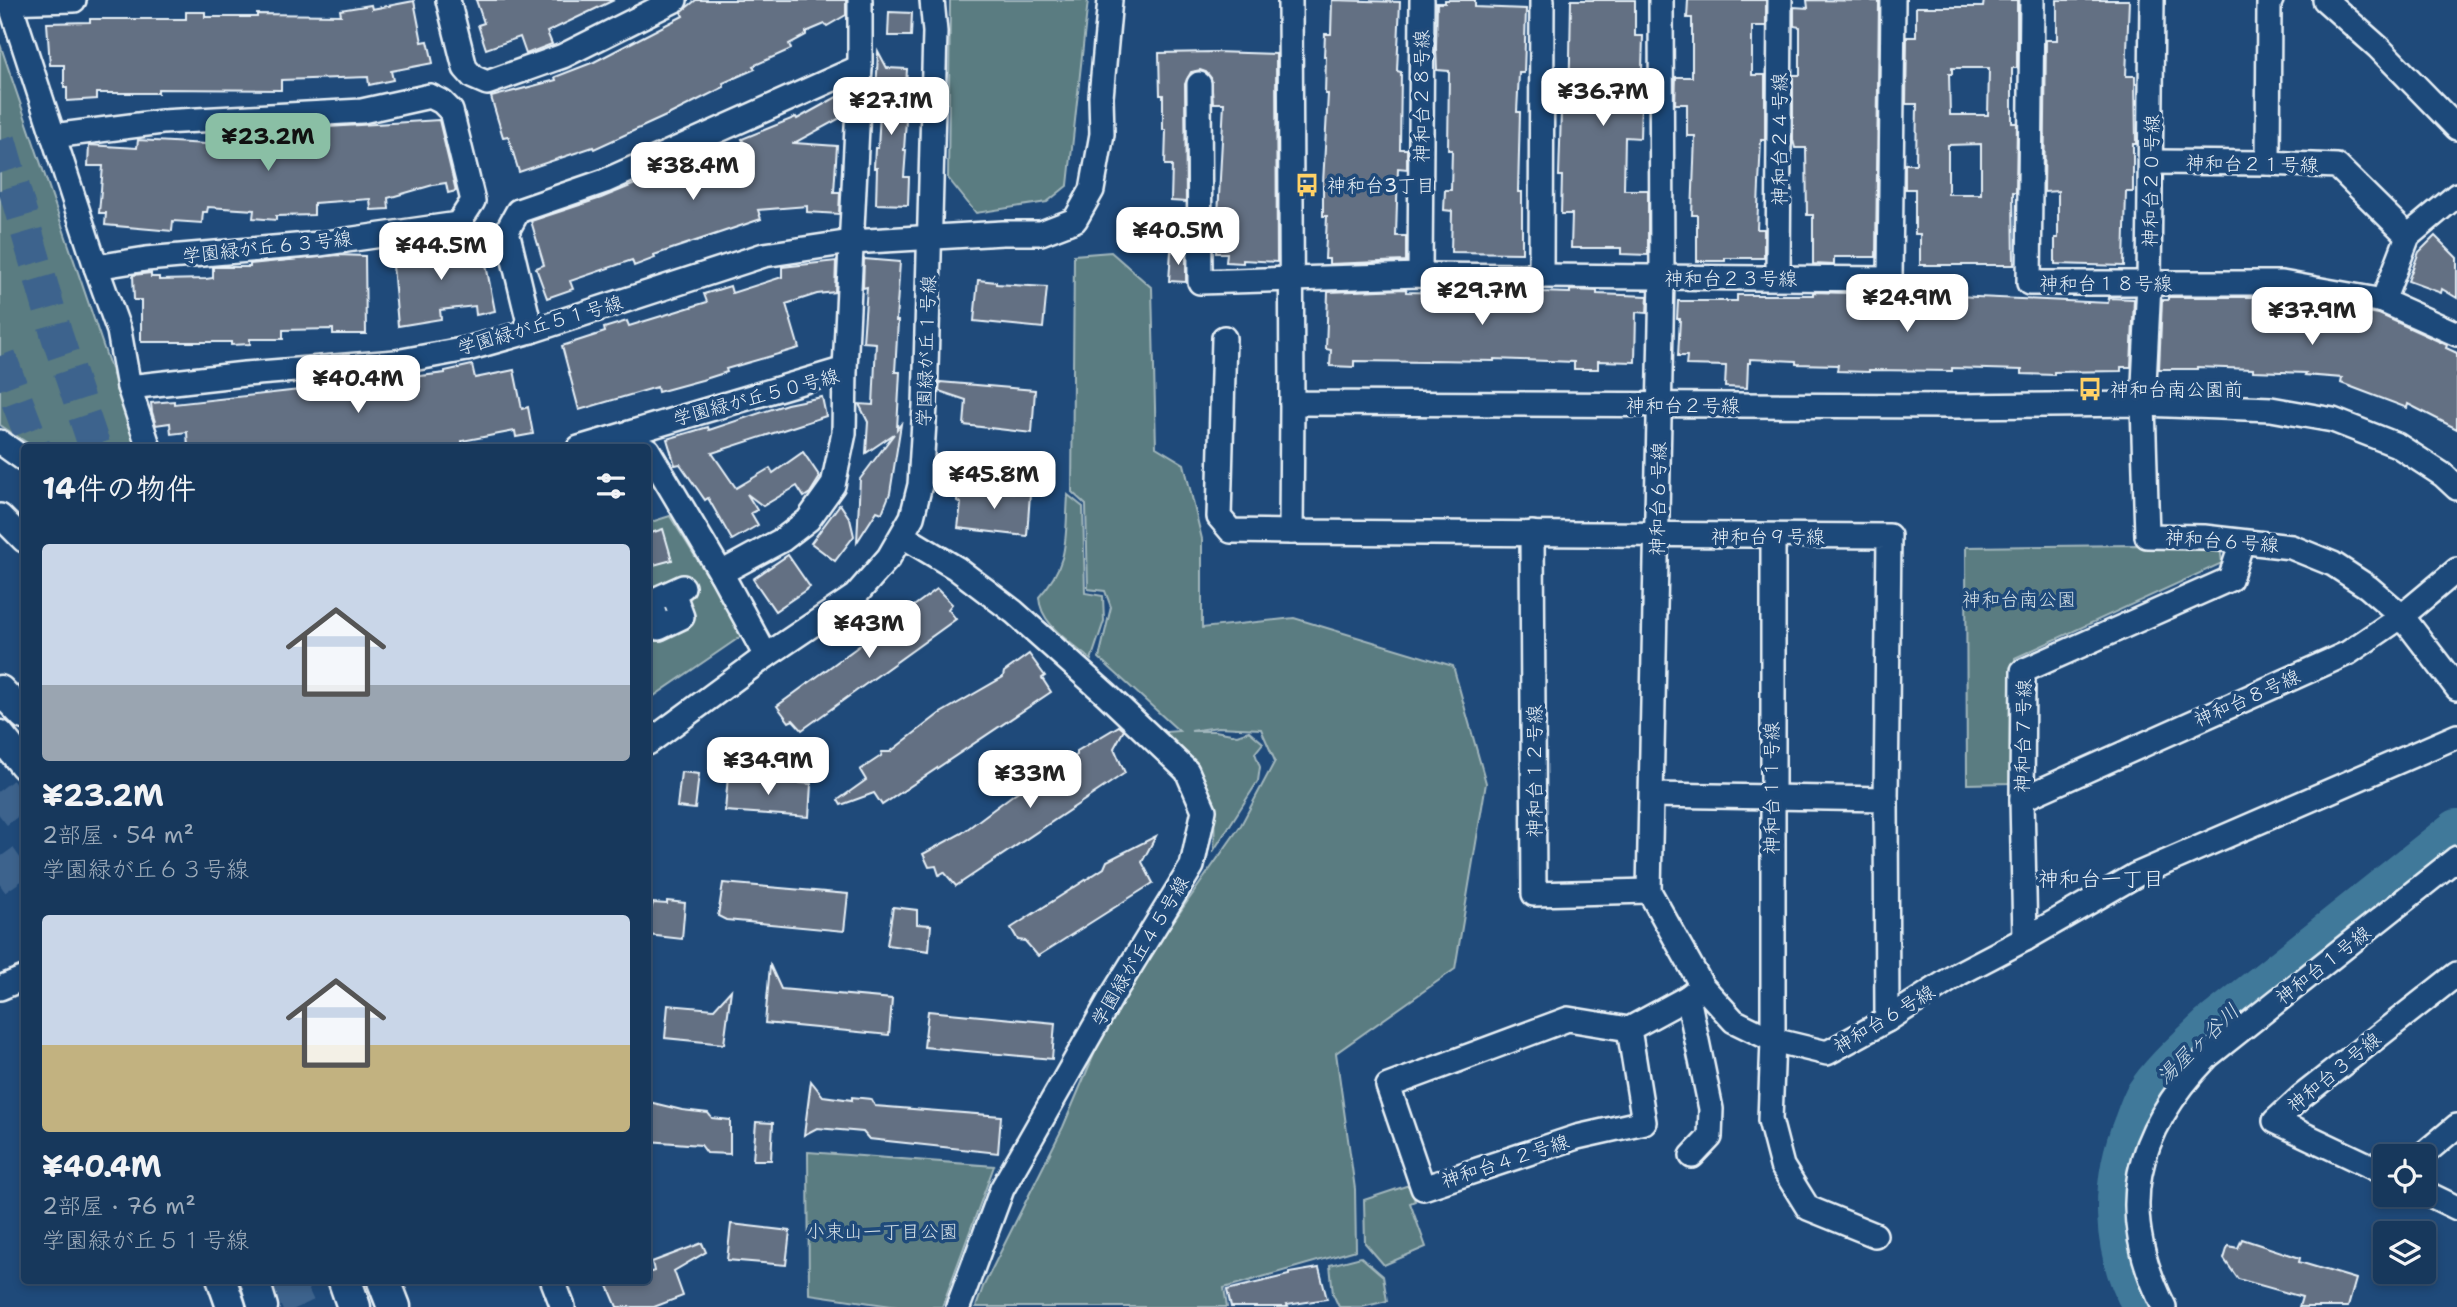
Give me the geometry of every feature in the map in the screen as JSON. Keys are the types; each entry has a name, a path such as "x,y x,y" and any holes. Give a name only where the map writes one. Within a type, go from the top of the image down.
{"highway":[{"path":"346,1284 355,1307"},
{"path":"385,1284 394,1307"}],"main road":[{"path":"0,690 21,712"},
{"path":"0,735 21,761"},
{"path":"223,1284 231,1307"},
{"path":"256,1284 263,1307"}],"street":[{"path":"74,0 6,1 119,331 129,387 148,444"},
{"path":"448,0 466,68 473,77 487,83 563,56 675,0"},
{"path":"845,369 860,67 860,0"},
{"name":"学園緑が丘１号線","path":"651,741 766,656 855,596 890,557 912,517 919,485 925,406 931,238 934,32 932,0"},
{"name":"学園緑が丘５１号線","path":"129,387 245,374 396,362 467,349 531,331 764,255 852,242 1041,233 1075,220 1092,190 1102,134 1101,97 1110,0"},
{"path":"1290,0 1293,281 1290,532"},
{"name":"神和台２８号線","path":"1420,275 1422,0"},
{"path":"1541,276 1542,0"},
{"name":"神和台６号線","path":"1661,0 1662,278 1648,891 1695,992 1734,1021 1773,1040 1827,1053 1888,1020 1960,973 2137,875 2457,736"},
{"name":"神和台２４号線","path":"1777,277 1780,0"},
{"name":"神和台２３号線","path":"1199,85 1200,282 1420,275 1890,279 1893,0"},
{"name":"神和台１８号線","path":"2032,0 2029,283 2281,283 2383,300 2457,334"},
{"name":"神和台２０号線","path":"2143,404 2150,283 2152,0"},
{"path":"2268,163 2269,4 2272,0"},
{"path":"2325,0 2378,47 2457,128"},
{"path":"531,331 507,230 518,211 605,181 860,67"},
{"name":"学園緑が丘６３号線","path":"53,136 162,122 362,111 429,96 442,102 451,111 473,201 458,224 319,244 146,259 96,267"},
{"name":"神和台２１号線","path":"2152,162 2337,166 2408,236"},
{"path":"2383,300 2408,236 2457,195"},
{"name":"神和台９号線","path":"1224,338 1219,517 1231,531 1889,536 1886,799 1888,1020"},
{"name":"学園緑が丘５０号線","path":"643,443 845,369 844,433 833,485 808,520 782,540 721,573"},
{"name":"神和台２号線","path":"1292,402 1959,406 2143,404 2270,410 2333,420 2397,445 2443,475 2457,488"},
{"name":"神和台６号線","path":"2143,404 2147,536 2204,537 2291,547 2333,564 2368,587 2403,616 2457,688"},
{"path":"0,442 21,457"},
{"path":"651,456 721,573 766,656"},
{"path":"0,516 21,537"},
{"name":"神和台１２号線","path":"1532,533 1534,894 1648,891"},
{"name":"学園緑が丘４５号線","path":"903,536 956,568 1014,612 1107,695 1187,771 1204,810 1192,866 1112,996 1002,1189 958,1307"},
{"name":"神和台１１号線","path":"1773,536 1773,1040 1770,1120 1782,1166 1808,1208 1875,1235"},
{"name":"神和台７号線","path":"2025,939 2023,671 2230,579 2242,542"},
{"name":"神和台８号線","path":"2022,799 2348,653 2403,616 2457,570"},
{"path":"651,599 678,590 684,620 655,631 651,610"},
{"path":"1652,795 1886,799"},
{"name":"神和台１号線","path":"2164,1307 2151,1280 2141,1249 2137,1200 2145,1152 2166,1107 2185,1079 2208,1056 2457,858"},
{"name":"神和台３号線","path":"2373,1167 2275,1121 2301,1097 2457,974"},
{"path":"0,988 21,979"},
{"path":"1629,1029 1695,992 1710,1109 1710,1137 1692,1156"},
{"name":"神和台４２号線","path":"1568,1019 1629,1029 1644,1122 1577,1137 1423,1188 1388,1086 1568,1019"},
{"path":"2436,1144 2457,1126"},
{"path":"2436,1198 2457,1209"},
{"path":"554,1284 564,1307"}],"green space":[{"path":"950,0 1088,0 1068,185 1047,202 976,213 948,178"},
{"path":"0,44 137,444 29,444 0,425"},
{"path":"1111,252 1152,288 1156,447 1184,464 1202,539 1202,628 1294,618 1453,666 1486,783 1455,969 1336,1053 1355,1189 1356,1250 1224,1288 1227,1307 976,1307 983,1287 1063,1127 1101,1038 1145,962 1241,825 1275,761 1261,729 1218,727 1191,731 1237,735 1249,731 1263,743 1255,753 1260,767 1258,781 1214,850 1214,812 1207,784 1191,759 1165,732 1179,731 1099,658 1111,607 1105,591 1088,589 1086,505 1072,492 1074,255"},
{"path":"1068,495 1083,507 1085,593 1103,596 1104,621 1091,660 1051,625 1041,607 1039,597 1049,585 1061,561 1066,538"},
{"path":"670,516 740,628 740,637 651,698 651,522"},
{"name":"神和台南公園","path":"1966,547 2220,547 2222,563 2015,658 2011,783 1967,784"},
{"name":"小束山一丁目公園","path":"808,1152 994,1166 942,1307 898,1307 809,1294"},
{"path":"1409,1185 1415,1201 1410,1203 1426,1247 1384,1265 1365,1243 1364,1200"},
{"path":"1361,1257 1383,1276 1387,1301 1362,1307 1339,1307 1333,1294 1330,1265"}],"building":[{"path":"476,0 614,0 547,32 552,44 526,54 520,37 486,49 478,25 484,23"},
{"path":"696,0 846,0 846,15 827,26 825,24 806,32 806,35 789,44 791,49 753,66 755,69 723,83 724,87 666,116 594,149 593,147 519,172 508,136 503,137 491,97 556,80 555,77 594,62 683,16 681,12"},
{"path":"1332,0 1400,2 1397,71 1401,72 1400,149 1407,149 1407,169 1398,168 1396,236 1406,236 1406,261 1329,264 1329,259 1325,259 1327,216 1323,216 1323,183 1328,94 1325,94 1324,56 1325,34 1331,34"},
{"path":"1445,0 1475,0 1475,7 1526,9 1524,73 1519,73 1517,112 1520,112 1518,192 1522,192 1522,253 1451,252 1452,211 1444,210 1445,190 1451,190 1452,150 1448,150 1449,71 1437,70 1436,48 1437,3 1445,3"},
{"path":"1571,0 1635,0 1635,36 1643,36 1640,138 1625,137 1624,190 1648,190 1648,255 1621,254 1621,248 1571,248 1572,214 1561,214 1562,176 1559,176 1561,112 1569,113"},
{"path":"1688,0 1766,0 1766,26 1752,26 1752,75 1765,75 1765,140 1761,140 1757,229 1764,229 1764,258 1697,261 1697,215 1692,215 1695,136 1687,136 1687,104 1675,104 1676,77 1692,77 1692,18 1687,18"},
{"path":"1807,0 1879,1 1876,257 1834,257 1834,265 1813,264 1813,215 1807,215 1806,148 1795,148 1793,140 1793,75 1800,75 1800,27 1794,26 1794,7 1808,8"},
{"path":"1984,0 2017,0 2017,68 2012,68 2012,123 2017,123 2016,192 2013,192 2014,265 1920,265 1920,234 1915,234 1915,189 1905,189 1905,164 1916,164 1917,104 1906,104 1907,37 1916,37 1916,7 1983,7","holes":["1952,68 1989,68 1988,115 1950,115 1949,74 1952,74","1981,144 1981,194 1948,194 1948,145"]},
{"path":"2057,0 2129,0 2126,76 2135,76 2136,144 2133,144 2133,192 2126,192 2124,266 2055,264 2058,191 2044,192 2046,40 2057,40"},
{"path":"414,1 422,42 428,41 433,63 391,71 393,80 369,85 368,77 281,80 281,90 158,89 158,93 97,93 97,99 67,101 64,65 50,65 47,23 90,22 90,19 186,19 186,12 205,12 205,17 257,17 257,14 341,15 340,10 371,5 372,9"},
{"path":"889,12 912,13 911,36 888,36"},
{"path":"878,51 887,68 907,69 904,177 909,177 908,205 876,204 877,168 874,168 881,94 876,97"},
{"path":"1159,53 1276,54 1277,262 1226,262 1227,253 1216,253 1224,103 1213,103 1211,78 1200,70 1191,72 1185,84 1186,202 1171,201 1172,165 1165,165 1166,130 1163,130"},
{"path":"844,93 844,116 794,143 837,146 834,192 840,192 839,214 807,212 807,206 758,210 761,219 654,255 655,258 634,266 632,260 570,281 573,289 547,298 536,268 544,265 531,221 601,198 662,173 663,177 695,162 697,166 745,145 742,139 796,117 797,119"},
{"path":"439,120 456,191 448,193 446,183 433,185 388,198 389,209 371,210 370,199 314,203 314,215 276,216 276,220 253,218 254,210 208,207 207,212 203,212 202,223 173,221 172,231 105,225 106,213 99,213 103,166 88,166 89,145 137,148 138,140 206,144 207,134 212,133 296,140 296,129"},
{"path":"2435,236 2457,258 2457,298 2442,289 2441,293 2408,281 2419,252"},
{"path":"481,239 495,311 476,315 475,306 440,310 441,319 398,326 392,253 461,246 461,242"},
{"path":"1171,251 1186,252 1186,282 1169,281"},
{"path":"338,255 365,256 366,334 333,334 333,329 283,330 283,339 250,339 250,344 141,342 141,300 134,300 133,275 151,273 151,277 159,277 159,280 206,279 213,278 213,267 250,267 250,264"},
{"path":"864,259 900,262 895,372 900,372 897,429 901,424 890,493 882,513 877,511 857,542 860,479 894,434 866,453 868,422 859,404 873,405 876,343 863,342 867,287 863,288"},
{"path":"836,261 835,292 817,294 786,304 799,348 726,369 727,372 702,380 658,392 657,387 579,410 562,346 605,332 604,328 627,321 629,326 707,302 704,294 730,286 732,293 782,277 782,267"},
{"path":"978,280 996,284 1047,287 1043,328 974,321"},
{"path":"1406,289 1406,292 1451,293 1451,289 1570,293 1570,290 1648,296 1647,313 1636,312 1635,362 1598,361 1598,369 1574,369 1574,362 1494,359 1354,361 1354,367 1330,366 1331,350 1326,349 1328,292"},
{"path":"1813,292 1848,293 1847,299 1913,301 1913,294 2108,303 2109,298 2134,299 2131,367 2121,367 2121,371 2054,372 2054,375 2022,374 2022,370 1952,368 1952,371 1869,372 1837,371 1838,365 1750,359 1747,388 1725,387 1726,366 1686,365 1687,356 1678,356 1678,301 1737,301 1737,295 1813,295"},
{"path":"2168,297 2281,297 2379,314 2447,345 2446,348 2457,353 2457,429 2408,404 2407,408 2341,383 2342,378 2253,369 2159,369 2162,300 2168,300"},
{"path":"472,365 475,378 514,370 522,409 528,407 533,434 516,437 515,431 462,441 462,444 188,444 187,432 171,434 170,423 156,425 152,412 151,403 174,401 174,404 445,371"},
{"path":"940,382 1035,390 1032,433 964,425 966,400 939,391"},
{"path":"822,397 826,416 712,453 736,488 770,468 773,473 803,452 820,477 810,493 804,497 797,486 763,506 747,494 757,510 751,513 758,525 732,540 708,498 705,500 680,464 675,465 667,439 708,427 709,430 787,404"},
{"path":"958,487 997,488 999,491 1030,494 1027,536 958,528 961,503 957,501"},
{"path":"840,504 850,519 854,536 835,561 811,543"},
{"path":"663,529 672,560 651,566 651,533"},
{"path":"788,555 810,587 775,611 753,579"},
{"path":"937,589 952,604 948,609 956,619 802,730 793,720 789,722 777,706"},
{"path":"1029,654 1045,676 1042,678 1051,692 882,805 874,793 841,805 838,800 866,780 860,770 881,756 882,752 890,752 939,714 1003,677 1004,672"},
{"path":"1119,726 1124,730 1114,748 1125,773 956,886 944,872 939,875 936,866 929,867 923,854 962,833 1014,794 1077,755 1077,751"},
{"path":"681,772 699,774 695,809 677,807"},
{"path":"728,776 811,784 809,817 725,811"},
{"path":"1156,836 1142,862 1153,883 1038,956 1025,941 1018,940 1011,928 1104,868 1107,861"},
{"path":"723,883 848,894 844,931 726,920 718,916"},
{"path":"667,901 685,903 682,939 651,935 653,903 667,904"},
{"path":"893,907 917,910 917,924 931,925 929,951 887,945"},
{"path":"770,965 781,989 892,999 889,1035 765,1023"},
{"path":"731,990 724,1044 665,1038 668,1005 714,1009"},
{"path":"928,1011 1055,1023 1052,1059 924,1047"},
{"path":"811,1081 823,1096 852,1100 852,1097 871,1099 875,1106 1001,1116 998,1153 869,1139 863,1132 817,1128 804,1135"},
{"path":"651,1102 730,1120 730,1154 707,1153 701,1145 651,1141"},
{"path":"756,1122 773,1123 771,1160 753,1160"},
{"path":"731,1224 790,1231 786,1265 727,1260"},
{"path":"2242,1239 2300,1258 2299,1262 2356,1279 2348,1307 2299,1307 2302,1297 2238,1279 2224,1259 2228,1246 2238,1248"},
{"path":"702,1243 706,1252 674,1271 683,1296 654,1307 617,1307 607,1284 651,1284 651,1272 654,1271 652,1262"},
{"path":"1319,1268 1327,1299 1287,1305 1288,1307 1231,1307 1227,1290 1289,1273"}],"waterway":[{"name":"湯屋ヶ谷川","path":"2143,1307 2124,1262 2117,1215 2126,1145 2144,1097 2166,1069 2209,1027 2457,829"}],"tunnel":[{"path":"0,140 57,336 94,444"},
{"path":"0,356 33,444"},
{"path":"0,790 21,817"},
{"path":"0,857 21,887"},
{"path":"288,1284 299,1307"}],"place":[{"name":"神和台3丁目","path":"1307,185"},
{"name":"神和台南公園前","path":"2090,389"}],"district":[{"name":"神和台一丁目","path":"2101,879"}]}
